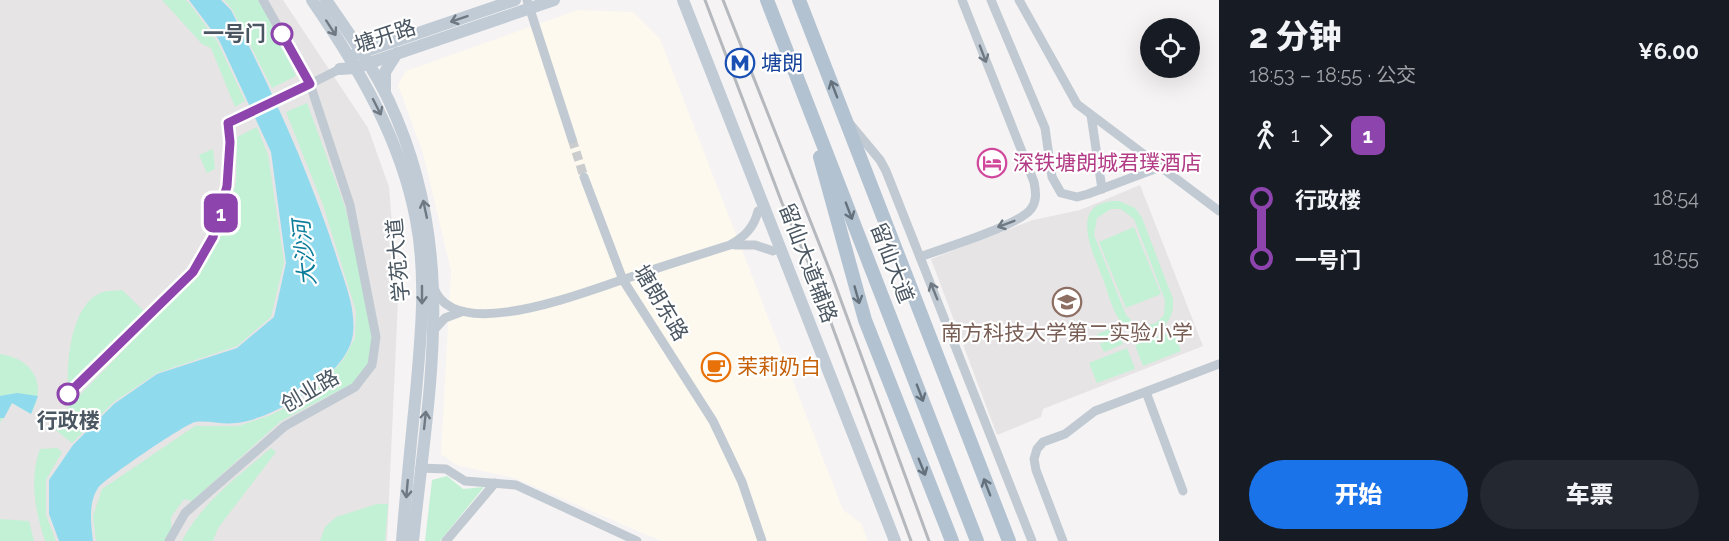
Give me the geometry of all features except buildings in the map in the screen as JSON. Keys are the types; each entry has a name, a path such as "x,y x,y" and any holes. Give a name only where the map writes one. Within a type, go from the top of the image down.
{"main road":[{"name":"学苑大道","path":"312,0 354,59 368,63 385,93 406,144 421,190 431,241 434,330 413,541"},
{"name":"学苑大道","path":"326,0 383,119 398,156 412,200 419,239 422,324 402,541"},
{"name":"塘开路","path":"340,69 354,59 515,0"},
{"name":"塘开路","path":"368,63 529,4 554,0"},
{"name":"留仙大道辅路","path":"675,0 887,541"},
{"name":"留仙大道辅路","path":"683,0 895,541"},
{"name":"留仙大道","path":"767,0 977,541"},
{"name":"留仙大道","path":"800,0 1009,541"},
{"path":"385,93 385,72 397,53"},
{"path":"797,77 860,303 884,374 952,541"}],"street":[{"name":"创业路","path":"169,541 186,513 206,494 285,426 355,387 372,365 376,337 350,205 310,84 263,0"},
{"path":"920,256 1017,220 1035,202 1034,183 962,0"},
{"path":"991,0 1045,128 1055,186 1061,192 1077,197 1160,166"},
{"path":"1019,0 1070,96 1091,115 1219,210"},
{"path":"529,4 572,139"},
{"path":"310,84 340,69"},
{"path":"1091,115 1102,189"},
{"path":"845,118 880,160 1032,541"},
{"name":"塘朗东路","path":"585,177 623,279 713,421 742,482 762,541"},
{"path":"434,330 445,318 461,312 498,312 533,308 730,245 751,229 758,211"},
{"path":"730,245 755,244 773,251"},
{"path":"434,288 441,300 461,312"},
{"path":"1063,541 1036,470 1034,459 1037,449 1044,442 1065,434 1095,411 1219,364"},
{"path":"1146,392 1183,491"},
{"path":"420,468 446,469 465,481 516,485 637,541"},
{"path":"446,541 495,483"}],"shaded area":[{"path":"0,0 283,0 368,128 389,187 398,300 387,541 0,541"},
{"path":"578,10 633,12 660,39 843,510 861,523 868,541 661,541 515,478 456,465 441,454 451,271 423,153 398,85 406,71"},
{"name":"南方科技大学第二实验小学","path":"1140,185 1203,346 1043,409 1041,417 997,435 931,259 1033,220 1080,210"}],"green space":[{"path":"162,0 185,0 189,3 217,41 245,101 235,107 211,48 202,44"},
{"path":"224,0 260,0 296,76 272,88 232,9"},
{"path":"307,103 345,207 358,261 372,338 368,364 353,383 281,421 192,501 184,499 171,517 171,533 166,541 96,541 93,516 102,489 195,426 238,426 271,415 311,395 343,360 355,338 356,311 323,205 286,112"},
{"path":"257,127 268,155 284,262 271,317 237,346 157,373 114,402 72,443 52,427 68,407 200,272 231,205 236,181 237,137"},
{"path":"213,149 215,169 207,173 199,155"},
{"path":"1119,201 1135,208 1142,218 1173,299 1170,318 1162,328 1154,332 1141,334 1128,329 1123,325 1112,306 1087,230 1088,218 1093,209 1103,203","holes":["1111,209 1121,209 1134,219 1165,300 1164,315 1156,323 1145,326 1134,323 1126,315 1094,235 1097,218"]},
{"path":"1134,227 1161,294 1126,308 1099,242"},
{"path":"122,290 144,311 68,385 70,346 84,307 103,292"},
{"path":"1115,327 1119,335 1100,343 1097,334"},
{"path":"1173,331 1181,351 1143,366 1135,345"},
{"path":"1119,336 1123,344 1104,352 1100,344"},
{"path":"1127,348 1135,369 1097,383 1089,363"},
{"path":"0,354 21,361 29,367 37,383 38,393 31,414 12,403 0,423"},
{"path":"57,448 62,452 46,480 46,515 56,541 45,541 36,506 35,472 40,449"},
{"path":"271,448 276,452 218,528 213,541 182,541 190,527 211,502"},
{"path":"447,476 463,489 484,487 440,541 425,541 432,480"},
{"path":"377,504 388,504 385,541 320,541 325,527 336,517"},
{"path":"0,519 29,521 34,541 0,541"}],"water":[{"name":"大沙河","path":"189,0 221,0 231,10 246,40 275,100 314,192 349,294 353,314 353,334 348,349 338,365 324,379 288,404 252,420 236,423 195,422 129,464 103,483 95,494 91,514 93,541 59,541 49,514 49,480 73,445 114,404 157,374 237,348 274,317 286,263 271,152 219,40"},
{"path":"17,393 38,396 31,414 12,403 4,418 0,418 0,396"}],"tunnel":[{"path":"572,139 584,177"}],"railway":[{"path":"705,0 782,203 812,271 911,541"},
{"path":"723,0 832,276 929,541"}],"bus line":[{"name":"1","path":"68,394 193,272 213,237 225,201 230,142 228,123 287,97 310,84 282,34"}],"place":[{"name":"一号门","path":"282,34"},
{"name":"塘朗","path":"740,63"},
{"name":"深铁塘朗城君璞酒店","path":"992,163"},
{"name":"南方科技大学第二实验小学","path":"1067,302"},
{"name":"茉莉奶白","path":"716,367"},
{"name":"行政楼","path":"68,394"}]}
